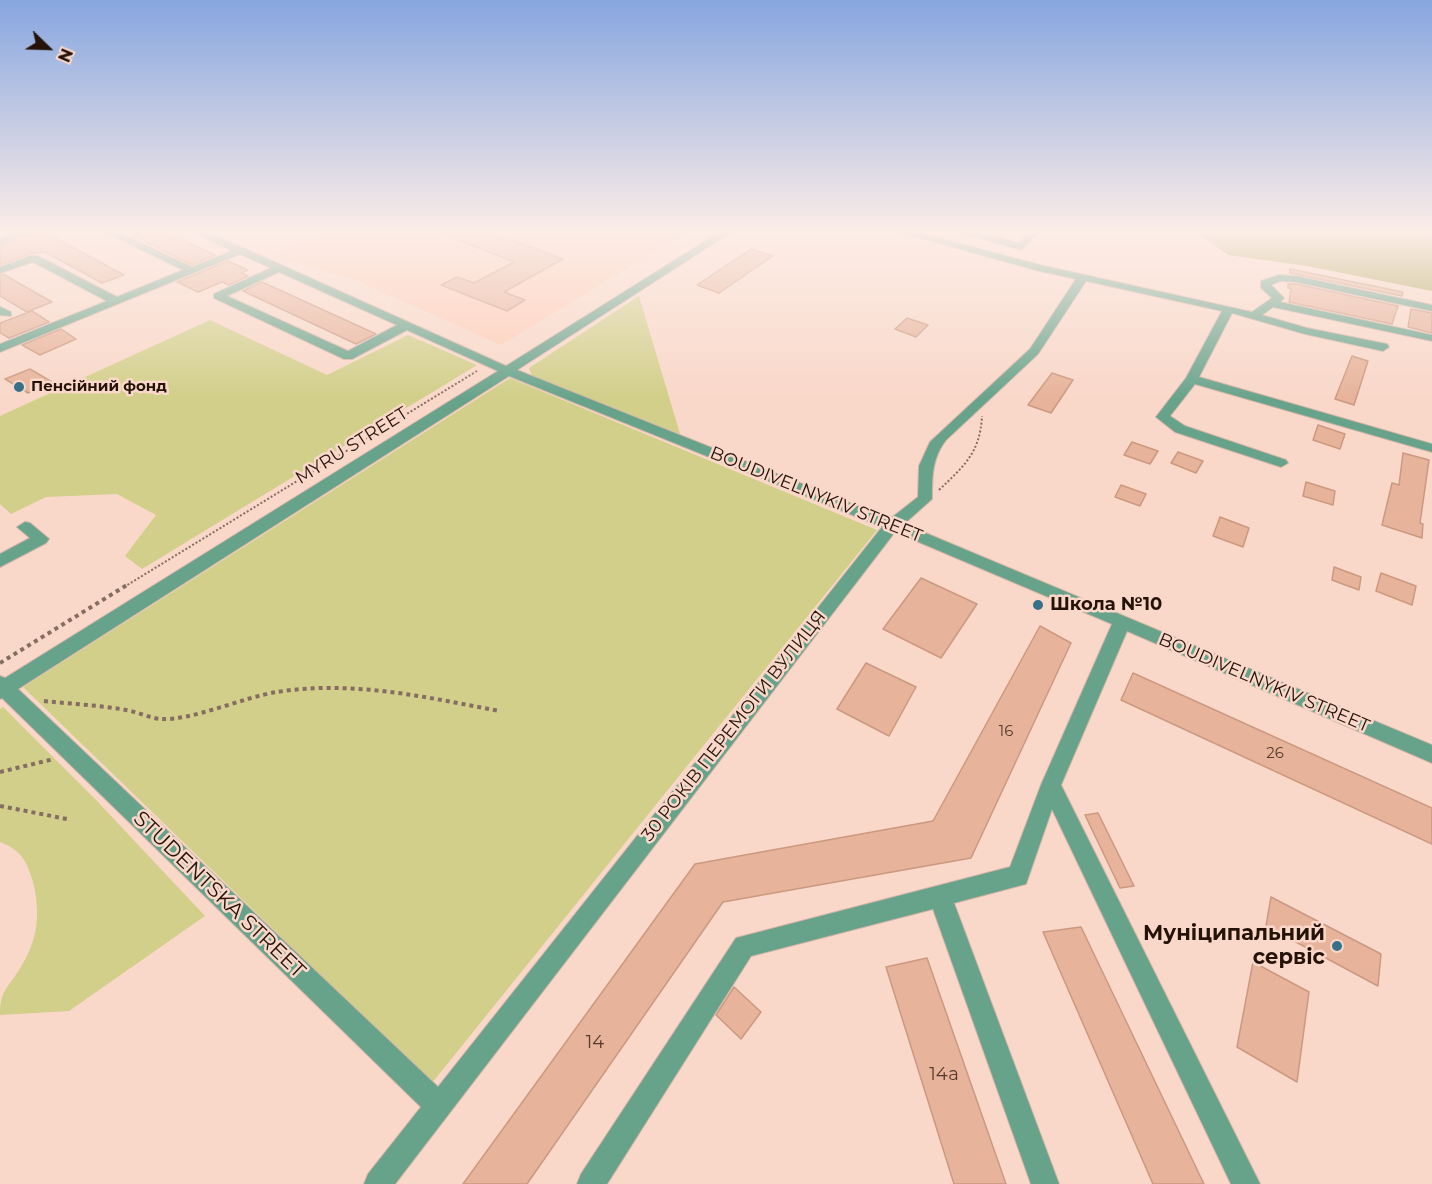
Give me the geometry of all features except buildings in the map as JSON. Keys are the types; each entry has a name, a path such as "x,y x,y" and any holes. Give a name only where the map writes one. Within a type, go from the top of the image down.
{"street":[{"path":"92,288 116,301"},
{"path":"0,348 146,288"},
{"path":"235,288 218,296 348,356 407,326"},
{"name":"BOUDIVELNYKIV STREET","path":"324,288 508,371 979,560 1432,754"},
{"name":"MYRU STREET","path":"5,691 638,288"},
{"path":"925,499 925,465 930,450 1034,351 1076,288"},
{"path":"1134,288 1229,309 1305,331 1383,346"},
{"path":"1254,316 1274,304 1279,298 1266,288"},
{"path":"1339,288 1432,308"},
{"path":"1274,304 1432,338"},
{"path":"1229,309 1192,379 1163,417 1180,429 1281,463"},
{"path":"1192,379 1432,448"},
{"name":"30 РОКІВ ПЕРЕМОГИ ВУЛИЦЯ","path":"378,1184 891,525 925,499"},
{"path":"0,561 40,539 25,527"},
{"path":"591,1184 744,946 1018,876 1051,785 1122,622"},
{"name":"STUDENTSKA STREET","path":"5,691 439,1106"},
{"path":"1051,785 1246,1184"},
{"path":"940,896 1045,1184"}],"path":[{"path":"0,663 480,368"},
{"path":"925,499 937,492 980,444 982,399"},
{"path":"5,691 105,706 162,719 194,714 276,692 314,688 348,688 418,696 499,711"},
{"path":"0,772 72,754"},
{"path":"0,806 67,819"}],"shaded area":[{"path":"373,288 594,288 501,345"},
{"path":"639,296 680,434 532,376 529,368"},
{"path":"210,320 327,375 408,335 477,365 142,569 125,556 156,515 117,494 46,497 11,514 0,504 0,416"},
{"path":"510,378 877,530 432,1083 23,687"},
{"path":"3,707 97,801 205,916 69,1011 0,1015 3,995 25,959 34,938 37,916 33,882 25,862 13,849 0,842 0,709"}],"place":[{"name":"Пенсійний фонд","path":"19,387"},
{"name":"Школа №10","path":"1038,605"},
{"name":"Муніципальний сервіс","path":"1337,946"}]}
